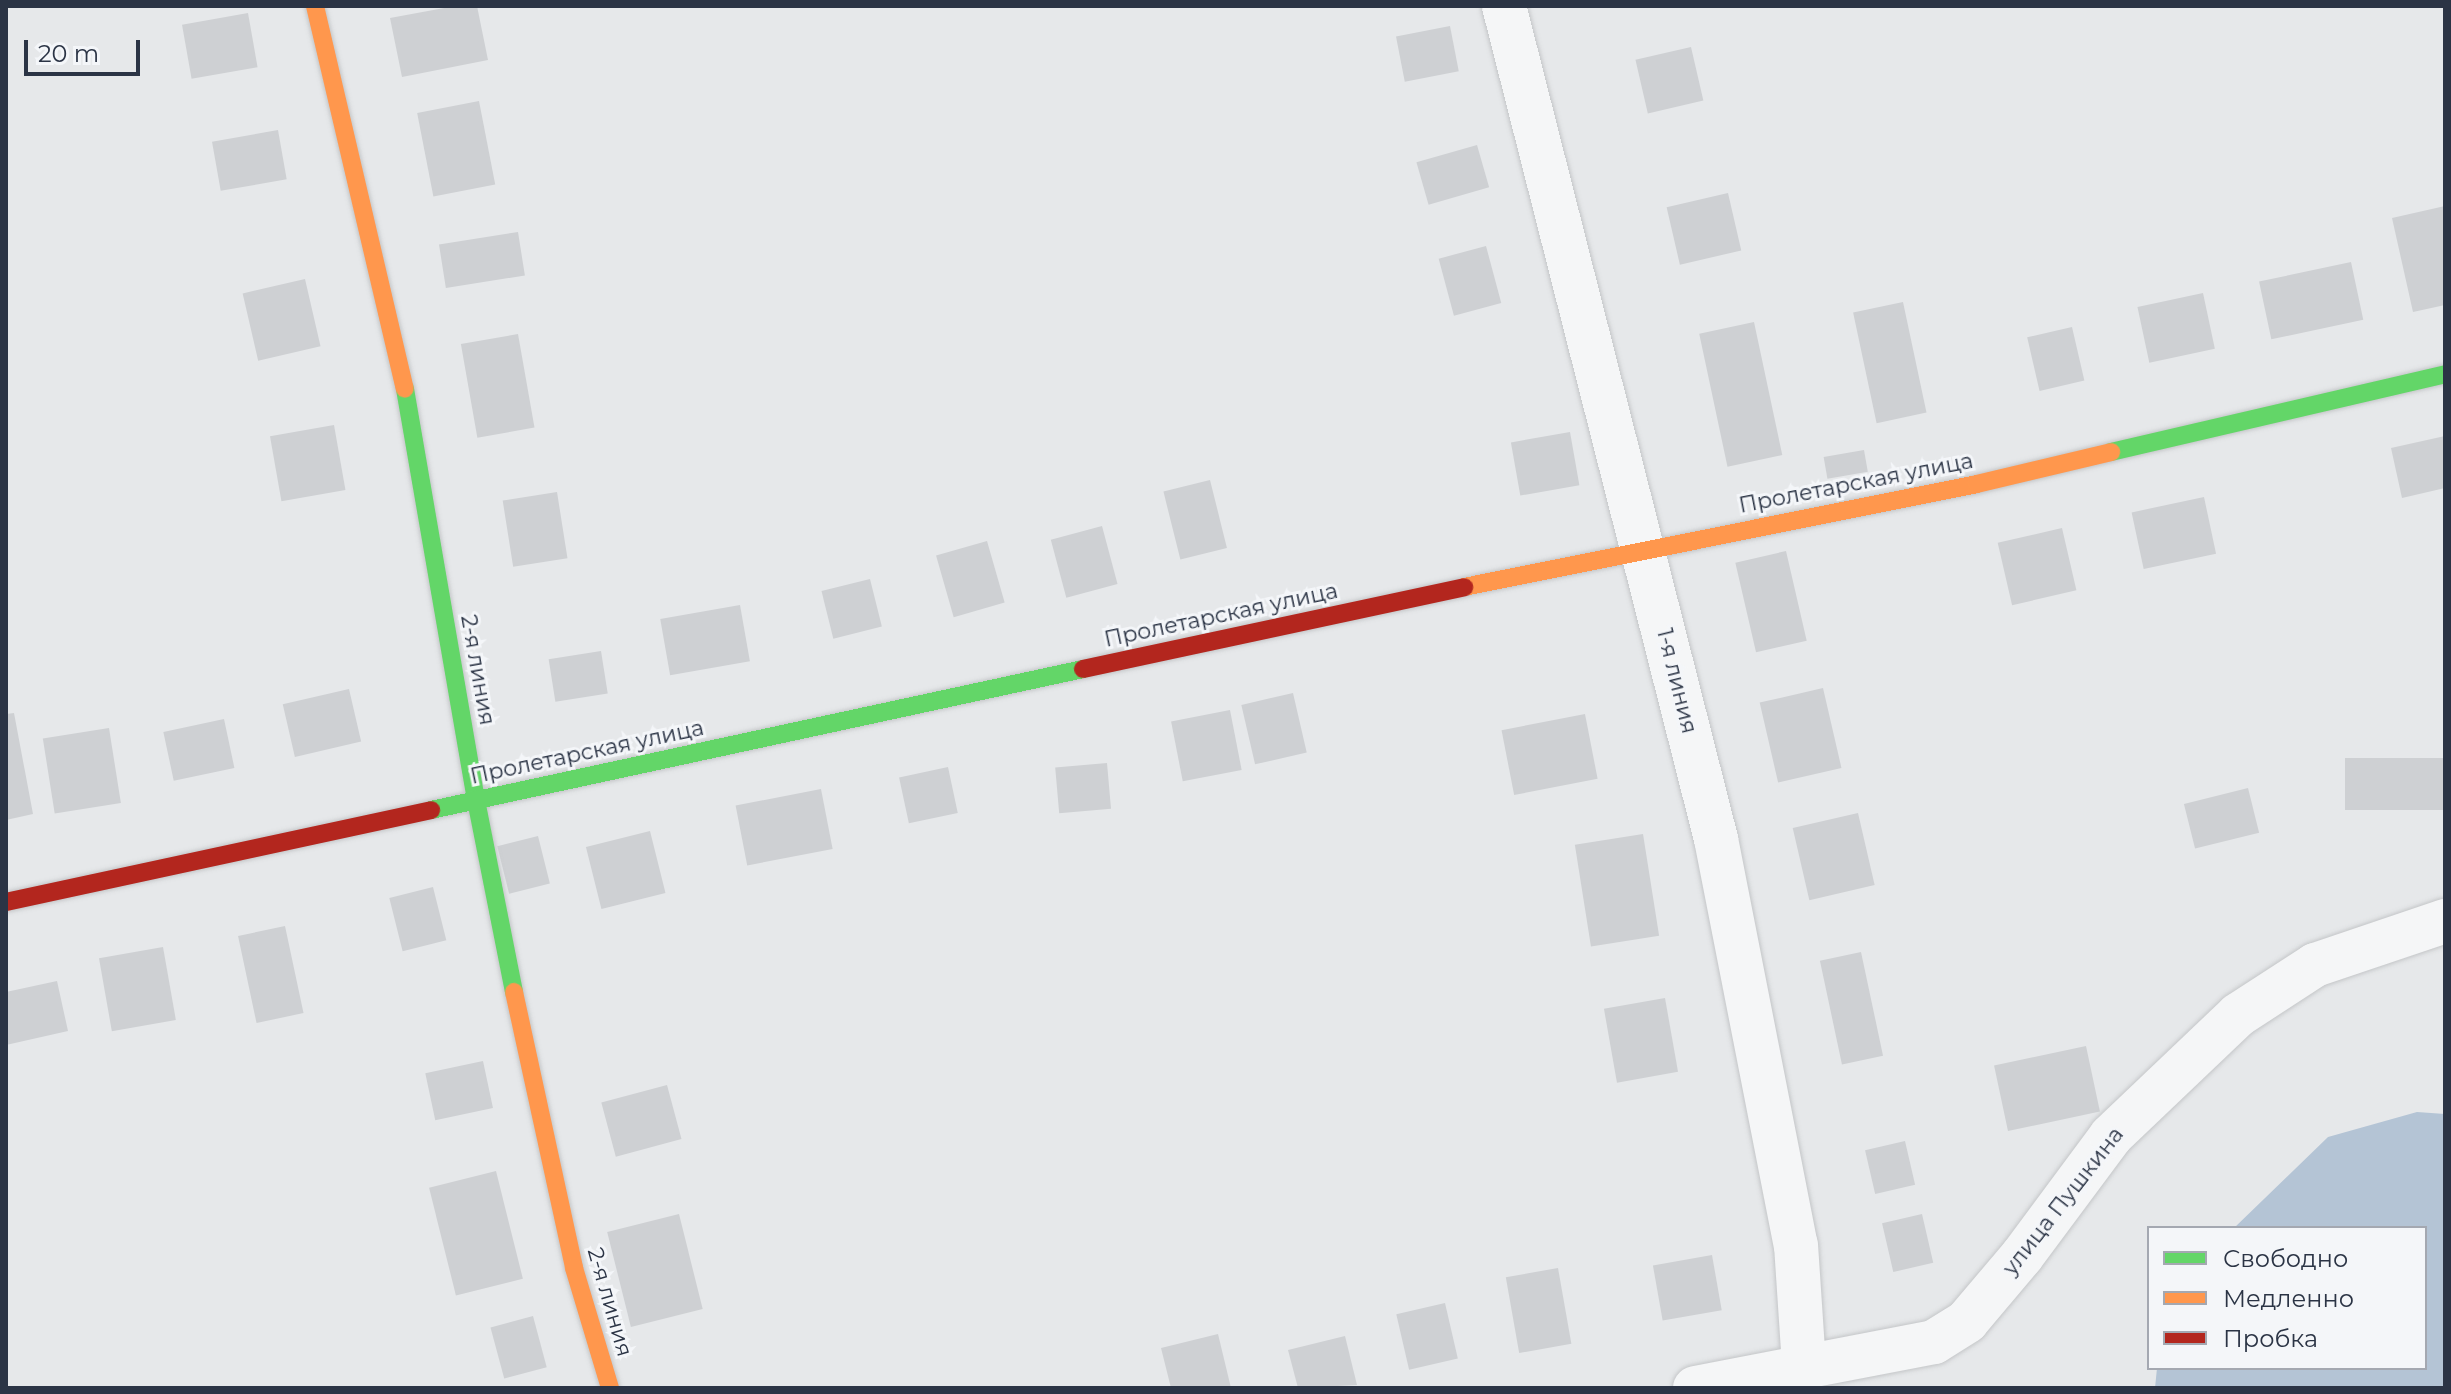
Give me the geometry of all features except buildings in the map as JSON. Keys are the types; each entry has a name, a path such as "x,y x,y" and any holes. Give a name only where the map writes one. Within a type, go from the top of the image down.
{"street":[{"name":"2-я линия","path":"315,6 403,379 476,800 574,1268 610,1388"},
{"name":"1-я линия","path":"1504,6 1716,839 1796,1245 1804,1365"},
{"name":"Пролетарская улица","path":"6,902 1644,548 1977,484 2445,374"},
{"name":"улица Пушкина","path":"1695,1388 1804,1365 1859,1373 1934,1342 1967,1321 2022,1256 2111,1136 2238,1015 2315,965 2445,921"}],"water":[{"path":"2417,1112 2445,1114 2445,1388 2155,1388 2157,1370 2427,1370 2427,1226 2236,1226 2328,1137"}],"traffic: fast":[{"path":"2111,452 2445,374"},
{"path":"405,389 476,800 514,992"},
{"path":"431,810 1083,669"}],"traffic: slow":[{"path":"315,6 405,389"},
{"path":"1464,587 1977,484 2111,452"},
{"path":"514,992 574,1268 610,1388"}],"traffic: jam":[{"path":"1083,669 1464,587"},
{"path":"6,902 431,810"}]}
